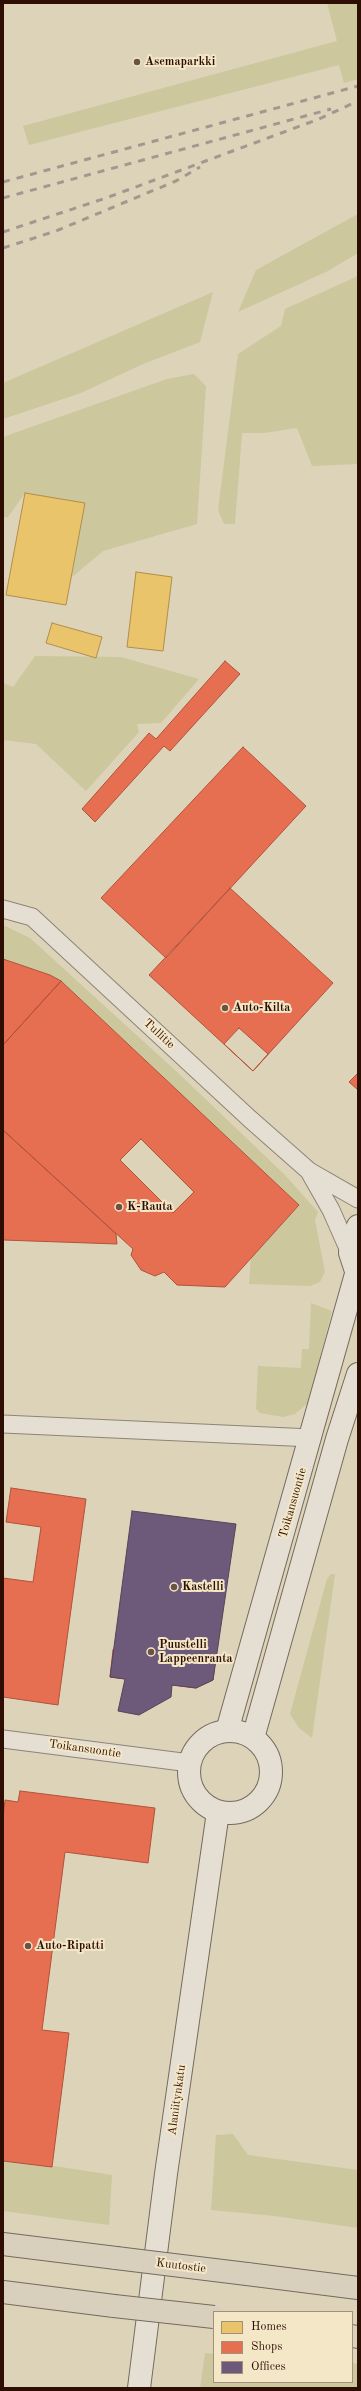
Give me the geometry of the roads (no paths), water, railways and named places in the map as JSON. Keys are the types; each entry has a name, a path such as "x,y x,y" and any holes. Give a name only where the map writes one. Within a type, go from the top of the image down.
{"highway":[{"name":"Kuutostie","path":"3,2244 358,2288"},
{"path":"288,2279 358,2285"},
{"path":"3,2292 213,2317"}],"main road":[{"path":"357,1276 350,1254 352,1239 358,1226"},
{"name":"Toikansuontie","path":"227,1731 312,1438 345,1309 357,1276"},
{"name":"Toikansuontie","path":"253,1738 337,1440 358,1374"},
{"path":"227,1731 241,1733 253,1738 266,1753 270,1762 270,1781 267,1790 252,1807 230,1813 218,1812 207,1806 198,1798 192,1788 190,1763 194,1753 208,1738 227,1731"},
{"name":"Alaniitynkatu","path":"139,2388 166,2174 218,1812"}],"street":[{"name":"Tullitie","path":"3,909 32,917 250,1119 309,1171 358,1199"},
{"name":"Tullitie","path":"309,1171 331,1210 350,1254"},
{"path":"3,1424 312,1438"},
{"name":"Toikansuontie","path":"3,1739 190,1763"}],"railway":[{"path":"3,182 358,86"},
{"path":"3,232 106,198 319,119 358,101"},
{"path":"3,198 331,109"},
{"path":"3,248 56,231 176,181 200,167"}],"place":[{"name":"Asemaparkki","path":"137,62"},
{"name":"Auto-Kilta","path":"225,1008"},
{"name":"K-Rauta","path":"119,1207"},
{"name":"Kastelli","path":"174,1587"},
{"name":"Puustelli Lappeenranta","path":"151,1652"},
{"name":"Auto-Ripatti","path":"28,1946"}]}
